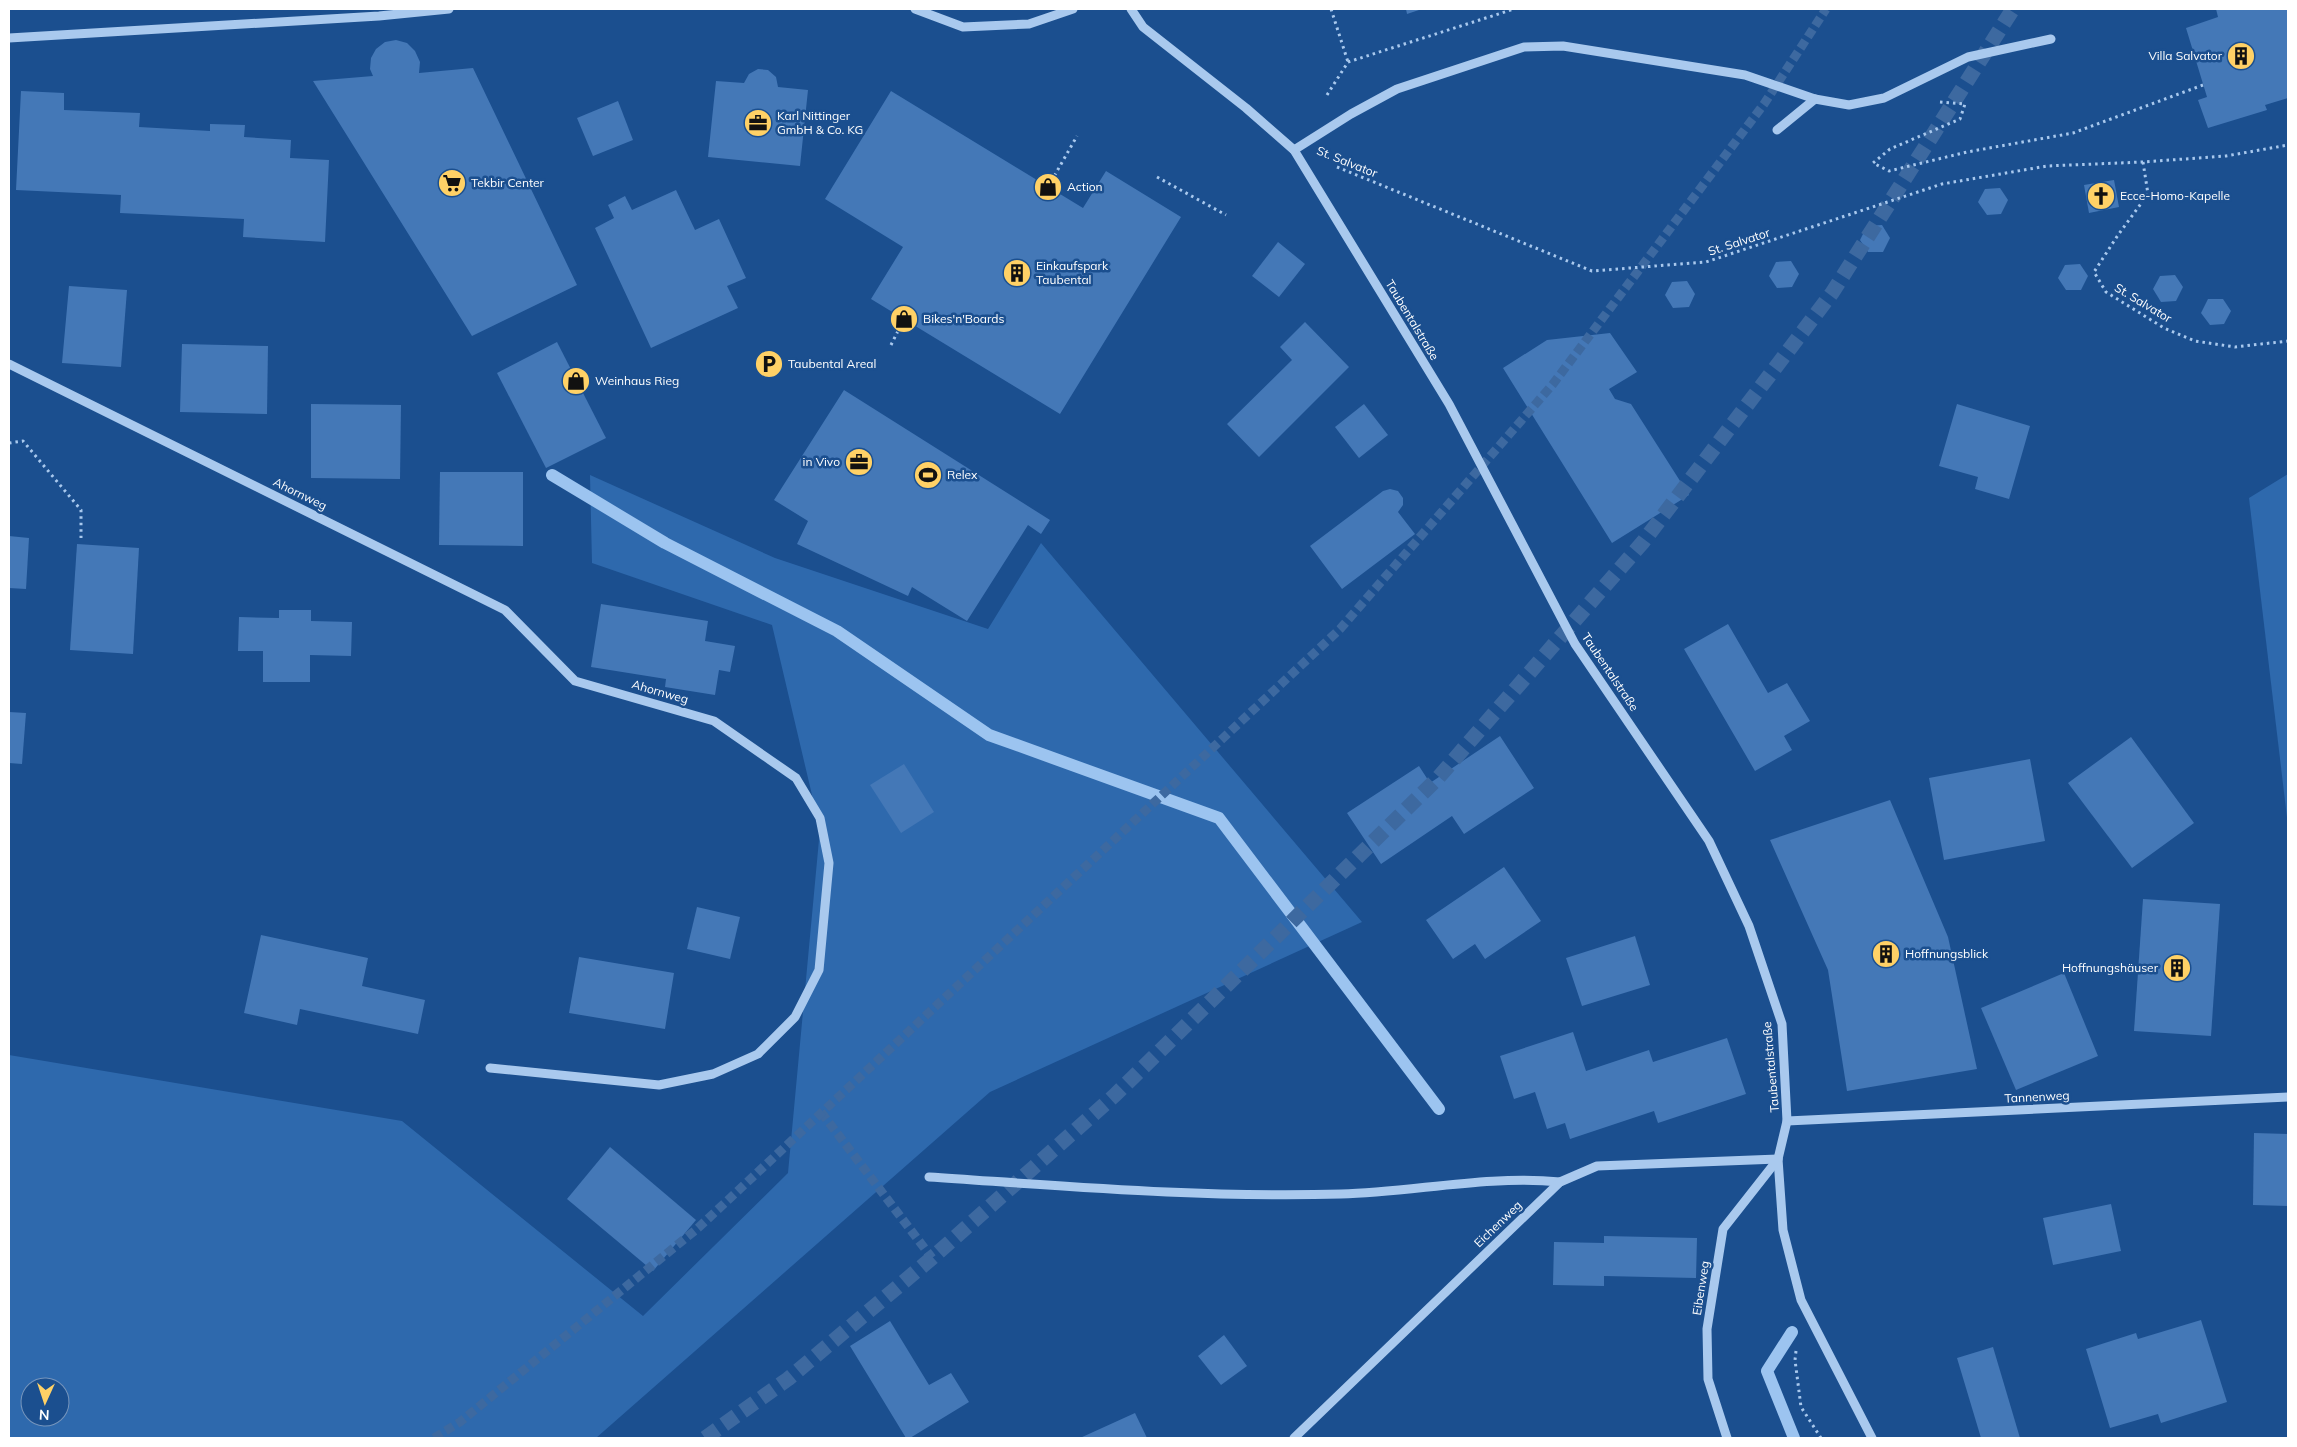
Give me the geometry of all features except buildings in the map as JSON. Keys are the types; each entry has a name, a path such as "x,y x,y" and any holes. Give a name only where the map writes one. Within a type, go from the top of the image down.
{"street":[{"path":"9,38 378,16 449,9"},
{"path":"915,9 963,27 1029,24 1073,9"},
{"name":"Taubentalstraße","path":"1131,9 1143,27 1246,108 1294,150 1449,404 1574,644 1709,840 1750,926 1782,1024 1788,1121 1778,1159 1783,1230 1801,1300 1872,1438"},
{"path":"1294,150 1350,114 1397,89 1524,47 1563,46 1745,75 1815,98 1848,105 1884,98 1968,57 2051,39"},
{"path":"1777,130 1815,98"},
{"name":"Ahornweg","path":"9,364 505,610 575,681 714,721 796,778 820,818 829,863 819,970 795,1017 758,1054 713,1074 659,1085 490,1068"},
{"name":"Tannenweg","path":"1788,1121 2288,1097"},
{"name":"Eichenweg","path":"1294,1438 1560,1182 1597,1166 1778,1159"},
{"name":"Eibenweg","path":"1727,1438 1708,1379 1707,1329 1724,1229 1778,1159"},
{"path":"929,1177 1176,1194 1343,1194 1526,1179 1560,1182"}],"path":[{"path":"1331,9 1348,62"},
{"path":"1938,102 1965,104 1960,119 1890,149 1873,164 1889,171 1967,152 2073,133 2203,85"},
{"path":"1048,187 1077,136"},
{"name":"St. Salvator","path":"1294,150 1592,271 1706,262 1942,184 2048,166 2226,156 2288,145"},
{"name":"St. Salvator","path":"2143,162 2148,194 2094,272 2106,292 2164,328 2195,341 2235,346 2288,342"},
{"path":"1157,177 1226,215"},
{"path":"891,345 904,319"},
{"path":"9,442 23,441 81,510 80,538"},
{"path":"1801,1300 1795,1360 1800,1407 1821,1438"}],"shaded area":[{"path":"2288,474 2288,826 2249,498"},
{"path":"590,475 775,558 988,629 1041,543 1362,922 990,1092 596,1438 9,1438 9,1055 402,1121 643,1316 788,1173 820,829 772,625 592,563"}],"waterway":[{"path":"552,475 665,543 837,631 989,735 1219,818 1439,1109"},
{"path":"1792,1332 1767,1371 1794,1438"}],"tunnel":[{"path":"434,1438 460,1422 698,1228 1340,629 1553,384 1764,104 1826,9"},
{"path":"705,1438 788,1379 932,1258 1115,1095 1438,778 1643,542 1832,293 2013,9"},
{"path":"821,1112 932,1258"}],"place":[{"name":"Villa Salvator","path":"2241,56"},
{"name":"Karl Nittinger GmbH & Co. KG","path":"758,123"},
{"name":"Tekbir Center","path":"452,183"},
{"name":"Action","path":"1048,187"},
{"name":"Ecce-Homo-Kapelle","path":"2101,196"},
{"name":"Einkaufspark Taubental","path":"1017,273"},
{"name":"Bikes'n'Boards","path":"904,319"},
{"name":"Taubental Areal","path":"769,364"},
{"name":"Weinhaus Rieg","path":"576,381"},
{"name":"in Vivo","path":"859,462"},
{"name":"Relex","path":"928,475"},
{"name":"Hoffnungsblick","path":"1886,954"},
{"name":"Hoffnungshäuser","path":"2177,968"}]}
